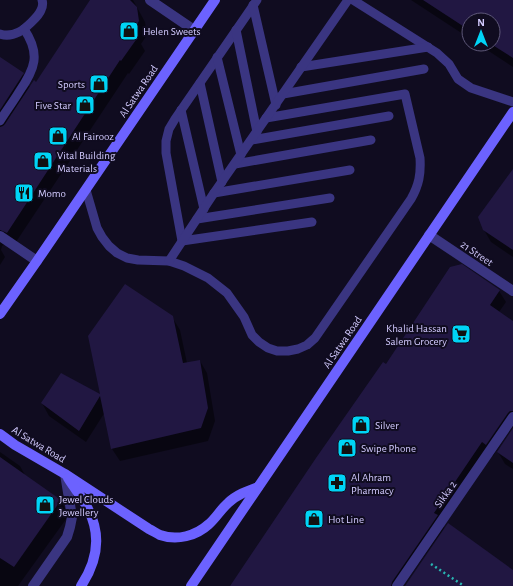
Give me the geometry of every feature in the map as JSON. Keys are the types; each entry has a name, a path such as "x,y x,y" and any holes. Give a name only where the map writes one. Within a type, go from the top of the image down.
{"main road":[{"name":"Al Satwa Road","path":"0,314 215,0"},
{"name":"Al Satwa Road","path":"191,586 513,112"},
{"name":"Al Satwa Road","path":"0,434 15,445 65,474 88,509 95,527 97,547 92,566 81,586"},
{"path":"65,474 149,529 161,535 174,537 187,537 199,532 210,524 228,503 238,496 258,487"}],"street":[{"path":"150,0 194,30"},
{"name":"21 Street","path":"429,235 513,291"},
{"path":"0,236 37,262"},
{"name":"Sikka 2","path":"397,586 513,417"},
{"name":"Al Satwa Road","path":"33,586 67,537 70,527 72,517 65,474"}],"lane":[{"path":"0,34 10,35 18,33 24,29 41,10 43,3 42,0"},
{"path":"168,261 348,0"},
{"path":"353,0 437,53 449,64 458,79 471,88 513,102"},
{"path":"182,241 166,153 166,141 169,129 255,2"},
{"path":"255,2 276,105"},
{"path":"0,121 28,80 32,70 34,48 24,29"},
{"path":"236,30 254,136"},
{"path":"302,67 428,48"},
{"path":"218,57 241,156"},
{"path":"283,94 424,69"},
{"path":"200,83 222,182"},
{"path":"86,190 97,228 109,246 117,253 127,258 138,260 168,261 184,266 208,278 227,293 244,317 252,335 259,342 268,348 277,351 298,349 315,338 411,199 417,189 420,178 420,158 405,94 266,118"},
{"path":"181,110 204,209"},
{"path":"254,136 389,116"},
{"path":"235,164 371,140"},
{"path":"214,193 350,170"},
{"path":"197,219 330,198"},
{"path":"182,241 312,222"}],"path":[{"path":"418,555 464,586"}],"building":[{"path":"90,0 130,0 137,7 139,21 132,32 138,37 121,61 120,60 7,233 0,230 0,127 5,124 34,80 36,82"},
{"path":"423,0 513,0 513,58 501,50 501,12 461,12 461,25"},
{"path":"0,57 24,73 0,110"},
{"path":"513,169 513,250 483,230 478,217"},
{"path":"462,264 500,290 490,305 513,321 513,411 508,413 486,445 482,442 434,513 438,515 392,582 391,586 230,586 383,362 386,364 450,267"},
{"path":"125,284 173,316 183,363 200,360 208,408 201,428 111,449 100,396 79,431 41,403 61,373 100,394 88,336"},
{"path":"513,428 513,463 497,452"},
{"path":"0,457 61,500 14,567 0,558"},
{"path":"448,523 513,570 513,586 405,586"}],"place":[{"name":"Helen Sweets","path":"129,31"},
{"name":"Sports","path":"99,84"},
{"name":"Five Star","path":"85,105"},
{"name":"Al Fairooz","path":"58,136"},
{"name":"Vital Building Materials","path":"43,161"},
{"name":"Momo","path":"24,193"},
{"name":"Khalid Hassan Salem Grocery","path":"461,334"},
{"name":"Silver","path":"361,425"},
{"name":"Swipe Phone","path":"347,448"},
{"name":"Al Ahram Pharmacy","path":"337,483"},
{"name":"Jewel Clouds Jewellery","path":"45,505"},
{"name":"Hot Line","path":"314,519"}]}
